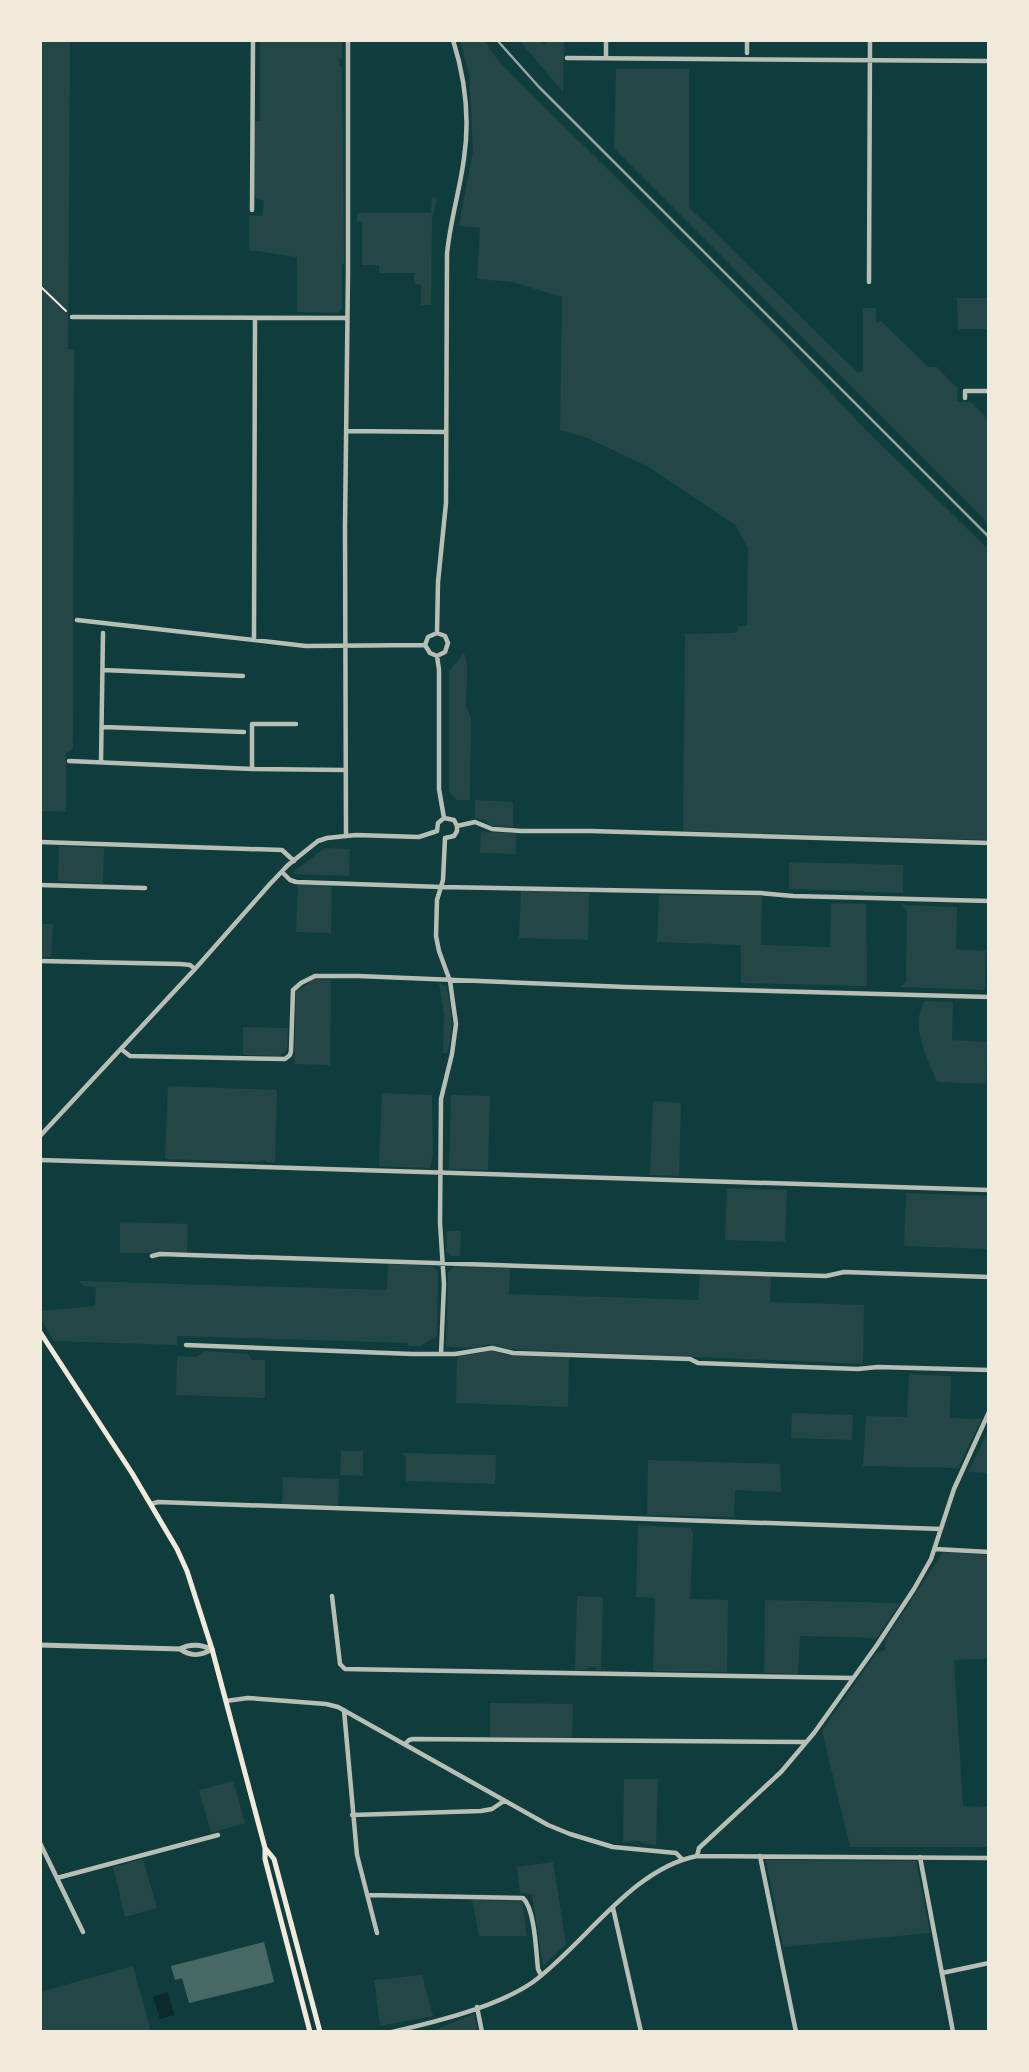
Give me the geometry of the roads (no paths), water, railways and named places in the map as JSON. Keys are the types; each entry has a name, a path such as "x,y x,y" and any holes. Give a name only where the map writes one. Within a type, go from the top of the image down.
{"main road":[{"path":"41,1335 151,1504 187,1571 226,1701 310,2032"},
{"path":"265,1848 274,1859 320,2032"}],"street":[{"path":"252,210 253,40"},
{"path":"346,836 348,40"},
{"path":"437,633 438,582 446,503 447,254 450,223 464,160 467,127 464,84 453,40"},
{"path":"606,40 606,58"},
{"path":"747,40 747,53"},
{"path":"869,282 870,40"},
{"path":"567,58 989,61"},
{"path":"72,317 347,318"},
{"path":"254,640 255,319"},
{"path":"964,398 965,390 989,391"},
{"path":"346,431 446,432"},
{"path":"77,620 306,646 425,645"},
{"path":"102,762 103,633"},
{"path":"437,633 445,636 448,643 445,652 437,656 428,652 425,645 428,637 437,633"},
{"path":"437,656 439,789 444,818"},
{"path":"103,670 243,676"},
{"path":"252,769 253,724 296,724"},
{"path":"103,727 243,732"},
{"path":"69,761 346,770"},
{"path":"441,1354 444,1284 440,1223 441,1099 456,1024 450,981 436,936 437,900 442,887 445,838 438,831 438,822 451,818 457,831 454,836 445,838"},
{"path":"457,826 475,822 502,830 989,843"},
{"path":"40,1136 282,872 318,841 346,836 419,837 438,831"},
{"path":"40,842 282,850 294,861"},
{"path":"282,872 296,882 760,892 793,896 989,901"},
{"path":"40,885 145,888"},
{"path":"40,961 180,964 190,965 195,969"},
{"path":"121,1049 130,1056 282,1060 290,1055 291,1051 293,990 309,978 323,976 989,997"},
{"path":"40,1160 989,1190"},
{"path":"152,1256 160,1254 826,1276 844,1272 989,1277"},
{"path":"187,1345 441,1354 492,1348 513,1353 690,1359 698,1363 858,1369 878,1367 989,1370"},
{"path":"696,1856 699,1848 782,1772 807,1742 914,1589 935,1549 954,1489 989,1412"},
{"path":"151,1504 158,1502 322,1507 941,1529"},
{"path":"935,1549 989,1552"},
{"path":"332,1596 340,1664 345,1669 853,1678"},
{"path":"40,1645 180,1649 187,1645 202,1645 212,1650"},
{"path":"180,1649 188,1655 203,1655 212,1650"},
{"path":"226,1701 248,1698 282,1700 326,1704 344,1710 548,1825 613,1847 676,1853 682,1859"},
{"path":"344,1710 357,1855 377,1933"},
{"path":"405,1744 412,1739 807,1742"},
{"path":"352,1815 481,1811 492,1809 504,1801"},
{"path":"57,1878 218,1835"},
{"path":"40,1843 83,1933"},
{"path":"392,2032 441,2021 512,1994 541,1975 643,1881 682,1859 696,1856 989,1858"},
{"path":"760,1856 796,2032"},
{"path":"920,1857 953,2032"},
{"path":"367,1895 523,1898 528,1903 541,1975"},
{"path":"613,1908 641,2032"},
{"path":"942,1973 989,1963"},
{"path":"477,2007 482,2032"}],"railway":[{"path":"497,40 539,87 989,537"}]}
